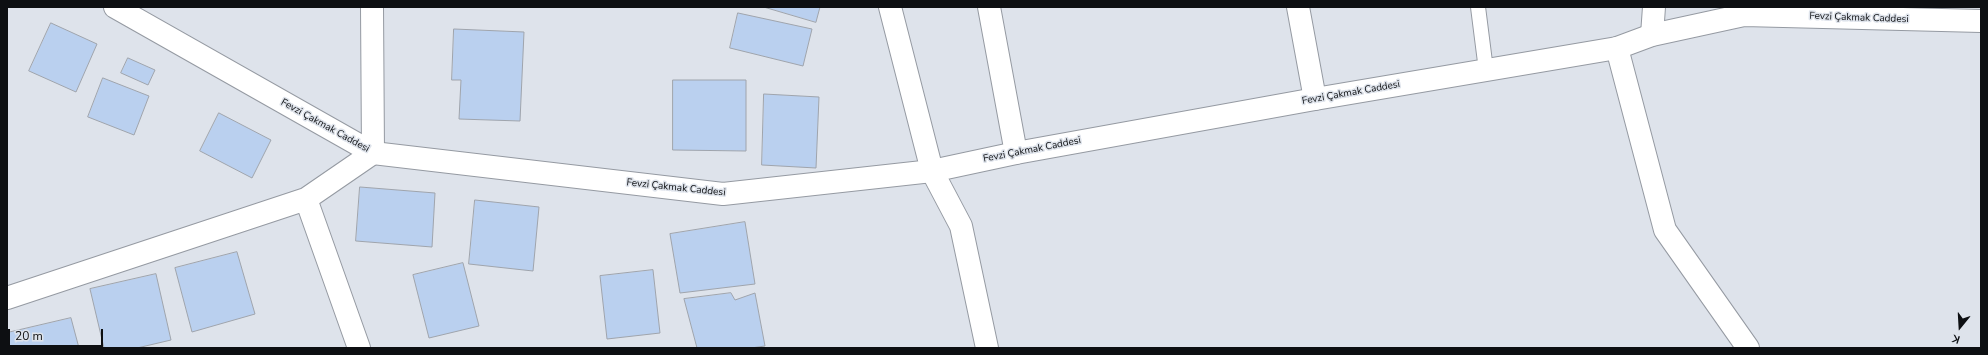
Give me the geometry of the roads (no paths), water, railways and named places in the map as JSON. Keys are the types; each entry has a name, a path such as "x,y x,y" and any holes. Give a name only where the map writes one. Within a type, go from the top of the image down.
{"street":[{"name":"Fevzi Çakmak Caddesi","path":"114,7 373,153 722,194 932,171 1016,153 1315,98 1617,48 1652,35 1744,15 1981,21"},
{"path":"7,298 306,199 373,153 372,7"},
{"path":"890,7 932,171 961,226 987,348"},
{"path":"990,7 1016,153"},
{"path":"1298,7 1315,98"},
{"path":"1652,35 1654,7"},
{"path":"1617,48 1665,230 1748,348"},
{"path":"306,199 359,348"}],"lane":[{"path":"1478,7 1486,70"}]}
